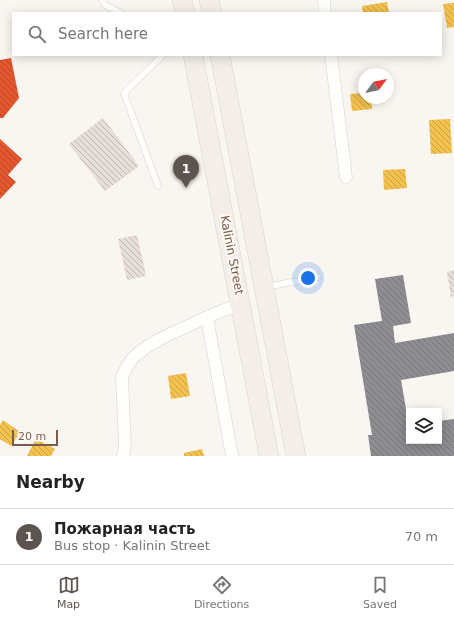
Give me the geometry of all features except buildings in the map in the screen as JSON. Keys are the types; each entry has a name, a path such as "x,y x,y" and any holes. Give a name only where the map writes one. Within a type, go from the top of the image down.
{"main road":[{"path":"182,0 185,12"},
{"path":"209,0 212,12"},
{"name":"Kalinin Street","path":"193,56 270,456"},
{"name":"Kalinin Street","path":"220,56 296,456"},
{"path":"210,145 236,141"}],"street":[{"path":"324,0 325,12"},
{"path":"331,56 346,177"},
{"path":"123,456 122,377 127,366 144,349 224,310 241,305"},
{"path":"207,318 232,456"}],"lane":[{"path":"102,0 105,5 118,12"},
{"path":"158,186 124,93 162,56"},
{"path":"264,287 318,277"}],"place":[{"name":"Пожарная часть","path":"186,188"}]}
